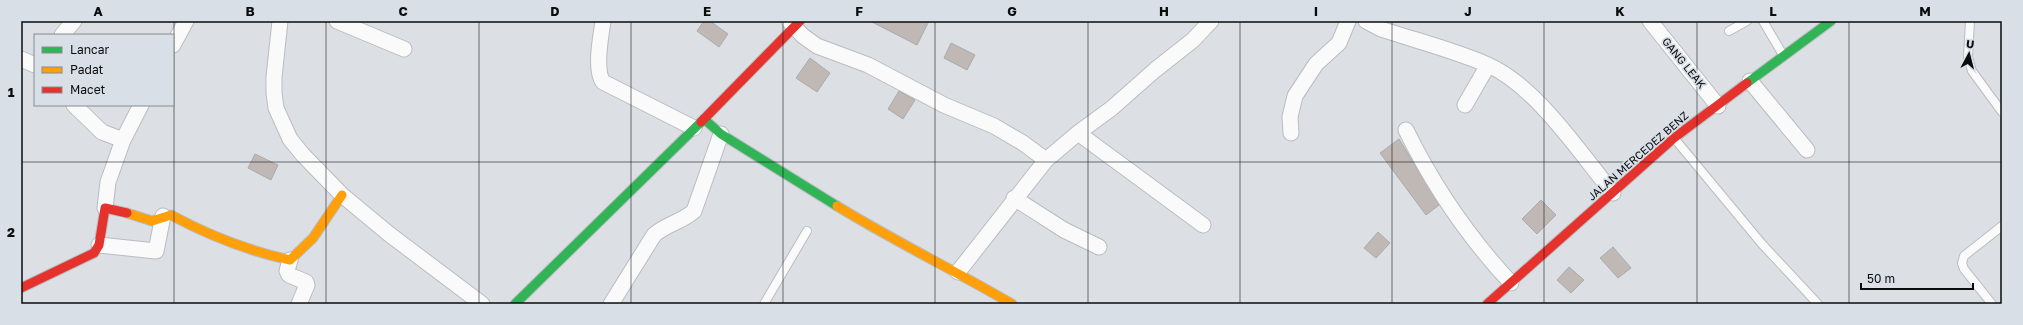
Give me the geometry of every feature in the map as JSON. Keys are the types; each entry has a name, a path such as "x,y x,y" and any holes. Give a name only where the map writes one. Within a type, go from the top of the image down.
{"street":[{"path":"63,34 74,21"},
{"path":"174,43 186,21"},
{"path":"280,21 274,77 276,108 290,139 304,156 342,195 389,234 482,304"},
{"path":"337,21 404,49"},
{"path":"604,21 599,65 603,82 721,134 877,231 958,272 1012,304"},
{"path":"958,272 1014,198 1046,160 1078,133 1112,108 1155,70 1193,40 1211,21"},
{"path":"1291,133 1290,117 1295,96 1316,64 1339,43 1348,21"},
{"path":"1366,21 1381,29 1488,65 1512,80 1539,103 1613,193"},
{"name":"GANG LEAK","path":"1650,21 1718,106"},
{"name":"JALAN MERCEDEZ BENZ","path":"1488,304 1674,138 1831,21"},
{"path":"515,304 699,124 794,23 803,36 817,46 868,65 944,105 994,126 1023,143 1046,160"},
{"path":"21,59 34,64"},
{"path":"1465,105 1488,65"},
{"path":"1750,81 1807,150"},
{"path":"75,106 102,132 123,140"},
{"path":"21,288 90,256 99,245 108,182 123,140 140,106"},
{"path":"1406,130 1457,217 1486,255 1511,283"},
{"path":"1078,133 1203,225"},
{"path":"611,304 654,235 669,225 688,216 694,211 721,134"},
{"path":"299,304 307,285 306,282 289,275 287,271 290,260 313,238 342,195"},
{"path":"1014,198 1064,230 1099,247"},
{"path":"105,208 118,210 152,221 163,216 174,216 188,224 264,254 290,260"},
{"path":"99,245 156,251 163,216"}],"lane":[{"path":"1729,31 1747,21"},
{"path":"1763,21 1784,56"},
{"path":"1970,21 1968,57 1972,71 2002,112"},
{"path":"1674,138 1762,244 1818,304"},
{"path":"1992,304 1964,269 1962,263 1964,256 2002,226"},
{"path":"764,304 807,231"},
{"path":"1496,296 1504,304"}],"building":[{"path":"704,21 710,21 728,34 719,47 697,31"},
{"path":"870,21 929,21 917,45"},
{"path":"951,43 975,55 967,70 944,58"},
{"path":"810,58 830,73 817,92 796,78"},
{"path":"899,91 915,100 903,119 888,109"},
{"path":"1399,139 1439,205 1426,215 1380,153"},
{"path":"255,154 278,165 271,180 248,168"},
{"path":"1541,200 1556,215 1537,234 1522,219"},
{"path":"1378,232 1390,243 1376,258 1364,248"},
{"path":"1613,247 1631,268 1618,278 1600,258"},
{"path":"1569,267 1584,280 1571,293 1557,280"}],"traffic: fast":[{"path":"1747,83 1831,21"},
{"path":"704,119 721,134 837,206"},
{"path":"515,304 701,122"}],"traffic: slow":[{"path":"127,213 152,221 171,215 229,242 290,260 313,238 342,195"},
{"path":"837,206 1012,304"}],"traffic: jam":[{"path":"701,122 800,21"},
{"path":"1487,304 1674,138 1747,83"},
{"path":"21,288 94,253 99,245 105,208 127,213"}]}
